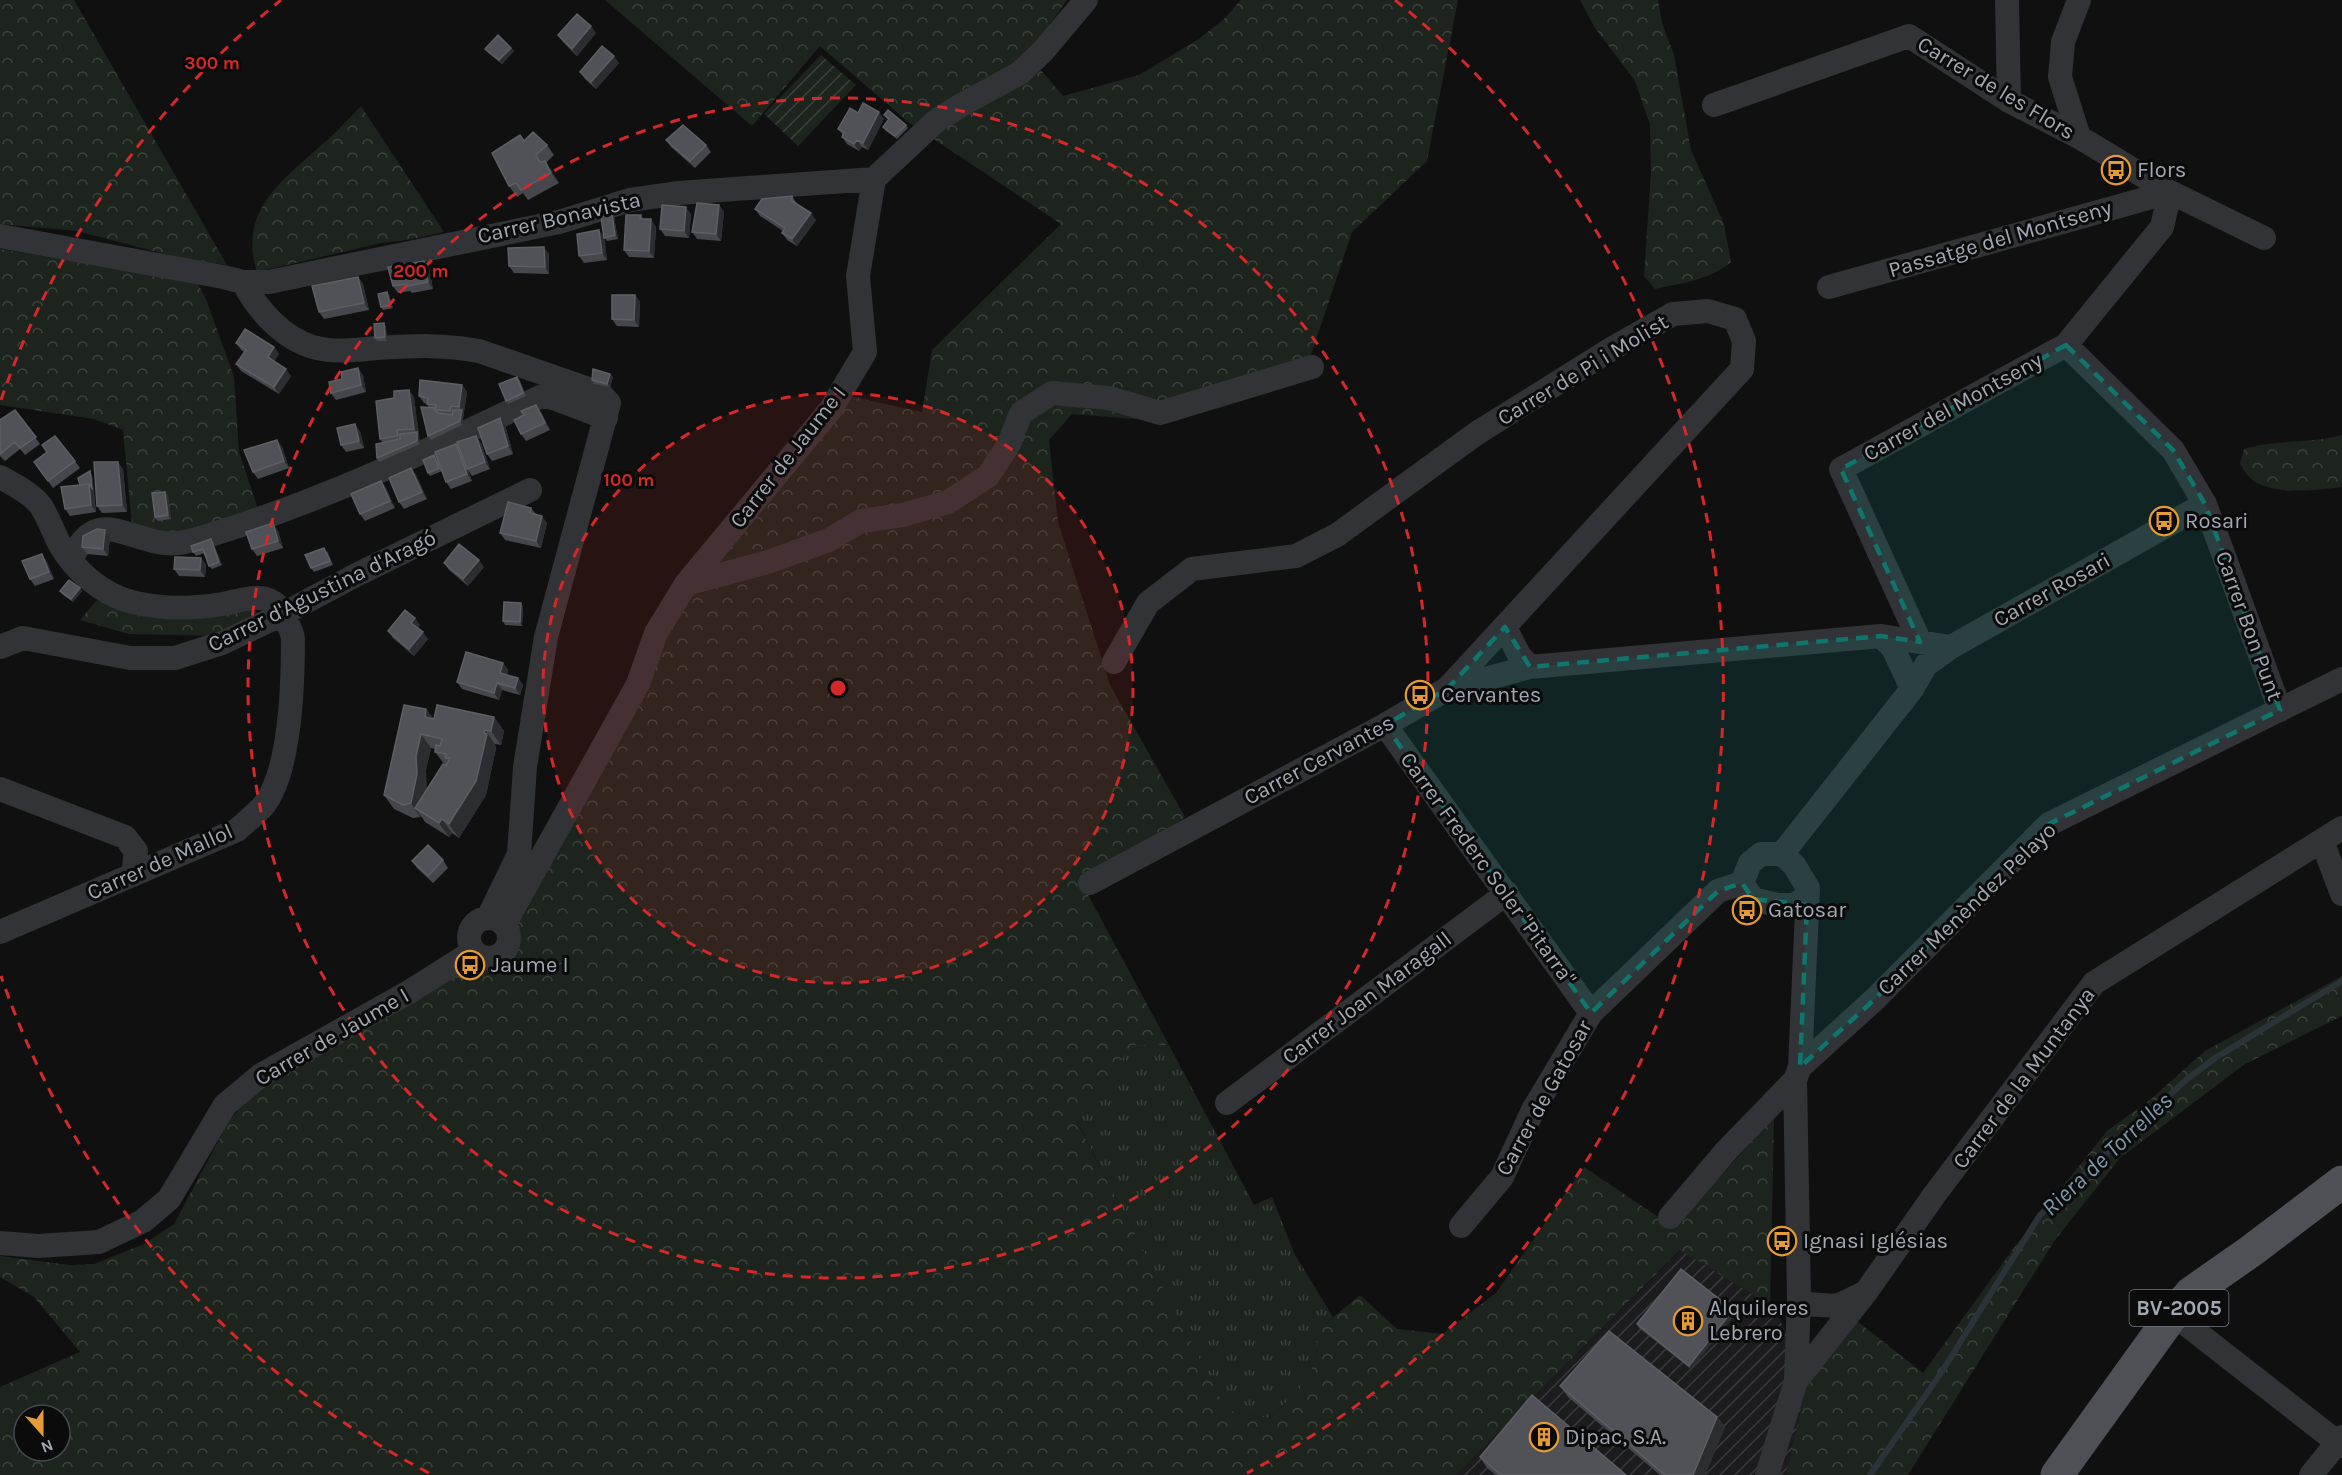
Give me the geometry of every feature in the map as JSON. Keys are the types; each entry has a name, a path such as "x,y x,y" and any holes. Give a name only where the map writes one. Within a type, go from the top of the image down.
{"main road":[{"name":"BV-2005","path":"2057,1475 2191,1293 2342,1182"}],"street":[{"path":"874,179 936,121 1020,73 1043,51 1086,0"},
{"path":"2007,0 2009,101"},
{"path":"2079,0 2063,42 2061,77 2079,137"},
{"name":"Carrer de les Flors","path":"1714,105 1909,36 2009,101 2079,137 2170,192 2265,238"},
{"name":"Carrer Bonavista","path":"0,236 243,282 269,282 558,222 630,200 654,196 874,179"},
{"name":"Carrer de Jaume I","path":"496,921 632,694 656,633 686,584 831,409 865,352 858,276 874,179"},
{"name":"Passatge del Montseny","path":"1829,287 2170,192"},
{"name":"Carrer del Montseny","path":"1920,642 1841,469 2066,345 2162,227 2170,192"},
{"path":"243,282 252,299 280,328 294,340 312,347 330,351 434,345 478,351 600,393 607,410 546,637 525,767 519,854 496,921"},
{"name":"Carrer de Pi i Molist","path":"1114,662 1148,603 1192,568 1296,556 1337,535 1477,433 1613,348 1673,314 1708,311 1735,318 1744,341 1742,369 1447,689"},
{"name":"Carrer Bon Punt","path":"2066,345 2173,450 2205,504 2280,710"},
{"path":"686,584 768,562 819,544 861,521 903,514 948,502 988,476 1009,444 1021,412 1052,393 1109,398 1160,412 1312,367"},
{"path":"71,560 87,535 106,527 157,542 175,544 193,541 245,524 358,482 540,397 551,397 607,410"},
{"path":"0,477 30,495 40,505 60,545 71,560 97,585 129,601 151,606 182,607 208,606 261,598 275,602 281,615"},
{"name":"Carrer d'Agustina d'Aragó","path":"0,647 23,638 130,658 175,658 222,643 530,490"},
{"name":"Carrer Rosari","path":"1912,689 1926,665 1951,647 2205,504"},
{"name":"Carrer de Mallol","path":"0,932 237,830 264,805 280,774 288,728 293,639 289,625 281,615"},
{"path":"1505,627 1518,655 1530,667"},
{"path":"1782,854 1912,689 1893,648 1881,636"},
{"name":"Carrer Cervantes","path":"1090,883 1385,725 1447,689 1530,667 1881,636 1951,647"},
{"name":"Carrer Menèndez Pelayo","path":"1670,1216 1797,1073 1874,1000 2049,824 2342,678"},
{"name":"Carrer Frederc Soler \"Pitarra\"","path":"1385,725 1591,1013"},
{"path":"0,789 125,837 136,851 133,875"},
{"name":"Carrer de la Muntanya","path":"1796,1381 1866,1292 1935,1194 2094,983 2342,828"},
{"path":"2322,842 2342,894"},
{"path":"1767,1475 1796,1381 1799,1297 1797,1073 1808,888 1794,865 1782,854 1761,854 1750,863 1742,883 1753,899 1777,905 1794,905 1807,897"},
{"name":"Carrer de Gatosar","path":"1461,1226 1502,1177 1533,1110 1591,1013 1718,891 1742,883"},
{"name":"Carrer Joan Maragall","path":"1227,1103 1506,893"},
{"name":"Carrer de Jaume I","path":"478,921 496,921 509,939 504,951 498,956 488,958 474,951 470,942 470,932 478,921"},
{"name":"Carrer de Jaume I","path":"0,1243 38,1246 99,1242 143,1221 169,1199 225,1105 261,1076 409,992 474,951"},
{"name":"Carrer de la Muntanya","path":"1799,1297 1807,1304 1837,1306 1866,1292"},
{"path":"2174,1314 2341,1442 2311,1475"}],"highlighted area":[{"path":"2066,345 2173,450 2205,504 2280,710 2049,824 1874,1000 1800,1067 1807,905 1753,899 1742,883 1718,891 1591,1013 1385,725 1447,689 1505,627 1530,667 1881,636 1920,642 1841,469"}],"shaded area":[{"path":"1681,1250 1770,1305 1777,1313 1807,1382 1786,1475 1456,1475"}],"green space":[{"path":"0,0 74,0 227,265 176,257 77,231 0,224"},
{"path":"605,0 1067,0 1028,55 1063,96 1139,75 1199,39 1224,19 1241,0 1458,0 1427,161 1352,232 1303,379 1161,421 1072,414 1049,440 1058,522 1110,685 1185,817 1087,893 1169,1045 1132,1045 1077,1122 1226,1410 1269,1418 1306,1381 1315,1360 1319,1329 1360,1295 1397,1329 1442,1334 1496,1293 1584,1167 1673,1227 1774,1118 1770,1305 1680,1250 1456,1475 0,1475 0,1387 80,1352 34,1297 0,1277 0,1256 70,1265 94,1264 144,1244 174,1224 229,1121 252,1093 453,976 502,962 512,947 518,912 688,598 849,396 922,412 932,350 1061,224 908,122 820,46 752,126"},
{"path":"1580,0 1658,0 1662,23 1674,55 1691,150 1724,224 1731,262 1714,273 1655,289 1644,276 1651,172 1650,125 1635,81 1595,28"},
{"path":"821,55 856,85 798,146 764,114"},
{"path":"361,106 444,232 381,243 257,272 252,250 253,231 259,213 268,198 294,169"},
{"path":"0,249 197,282 206,299 234,377 239,452 258,509 173,537 132,525 123,430 94,419 0,405"},
{"path":"2342,435 2342,487 2319,490 2280,490 2256,483 2240,464 2244,449"},
{"path":"97,600 109,605 254,609 260,616 221,636 129,634 80,620"},
{"path":"2342,976 2342,1016 2245,1064 2120,1158 2055,1240 1908,1475 1786,1475 1807,1382 1857,1321 1923,1373 2016,1245 2107,1131 2151,1099 2205,1051"},
{"path":"1132,1044 1169,1045 1254,1205 1272,1197 1294,1253 1333,1317 1319,1329 1315,1360 1306,1381 1269,1418 1225,1410 1077,1121"}],"building":[{"path":"577,14 591,26 572,49 558,35"},
{"path":"498,35 511,48 499,60 485,49"},
{"path":"602,46 614,56 591,82 580,72"},
{"path":"863,103 879,112 863,143 857,140 854,144 842,137 844,132 838,129 850,108 858,113"},
{"path":"888,110 906,125 895,136 883,127 889,119 884,115"},
{"path":"683,125 706,145 690,161 666,140"},
{"path":"533,132 547,145 536,155 540,162 545,161 551,173 521,190 516,183 509,186 492,153 520,135 524,141"},
{"path":"792,196 792,201 811,213 792,239 782,233 785,228 755,209 762,199"},
{"path":"697,203 719,205 716,234 692,232"},
{"path":"662,205 686,207 684,231 660,229"},
{"path":"612,214 615,235 604,238 601,217"},
{"path":"626,215 641,215 640,219 651,219 649,251 624,250"},
{"path":"599,230 602,253 579,256 577,234"},
{"path":"544,247 545,267 509,266 508,248"},
{"path":"424,261 428,282 393,286 388,267"},
{"path":"358,277 364,303 319,312 312,286"},
{"path":"387,292 390,305 381,307 378,294"},
{"path":"612,295 635,295 634,320 612,319"},
{"path":"384,323 385,337 375,338 374,324"},
{"path":"245,329 274,347 268,357 286,369 274,387 236,364 246,350 236,343"},
{"path":"358,368 361,385 331,393 329,382 342,379 341,372"},
{"path":"593,369 610,374 607,384 592,380"},
{"path":"517,377 523,393 506,401 499,384"},
{"path":"420,380 462,385 459,407 451,406 450,411 435,410 436,405 427,404 428,398 419,396"},
{"path":"409,390 414,429 397,430 398,436 380,439 376,401 394,398 394,391"},
{"path":"536,405 545,423 521,434 514,420 524,415 521,411"},
{"path":"421,407 436,408 438,413 452,415 453,410 462,410 460,421 428,436"},
{"path":"15,410 36,437 20,448 15,442 0,454 0,420"},
{"path":"500,418 508,446 487,454 478,428"},
{"path":"355,424 359,441 341,445 337,428"},
{"path":"417,432 417,441 377,458 376,444 400,439 400,434"},
{"path":"55,436 75,461 48,481 34,462 47,452 42,445"},
{"path":"476,436 485,462 467,469 457,442"},
{"path":"277,440 284,461 253,472 244,450"},
{"path":"456,444 467,474 446,482 435,452"},
{"path":"434,455 439,468 428,473 423,460"},
{"path":"94,462 118,462 122,505 97,506"},
{"path":"411,468 422,492 399,502 389,478"},
{"path":"90,471 92,488 89,484 80,485 78,478"},
{"path":"381,481 390,501 360,514 351,494"},
{"path":"89,484 91,505 65,509 61,487"},
{"path":"165,492 168,515 155,517 152,493"},
{"path":"508,502 531,508 530,513 542,516 536,541 500,533"},
{"path":"273,523 278,541 252,549 246,532"},
{"path":"97,529 105,530 103,549 82,547 83,536"},
{"path":"211,539 219,562 209,566 203,549 193,552 191,546"},
{"path":"459,544 479,560 463,579 444,563"},
{"path":"324,548 330,561 311,568 305,555"},
{"path":"42,554 49,572 30,579 22,561"},
{"path":"175,557 201,558 200,570 174,569"},
{"path":"69,580 80,588 71,599 60,591"},
{"path":"504,602 521,603 520,622 503,621"},
{"path":"405,610 415,618 411,623 423,632 409,649 388,631"},
{"path":"466,652 503,663 500,673 518,678 515,688 497,683 494,693 457,682"},
{"path":"404,705 426,709 425,717 434,719 437,705 494,717 491,731 485,730 484,733 487,734 476,781 449,824 442,819 439,823 415,808 443,764 446,766 450,758 445,758 446,754 435,752 436,745 440,746 442,739 421,734 411,803 403,805 384,795"},
{"path":"428,845 443,860 428,876 412,861"},
{"name":"Alquileres Lebrero","path":"1681,1269 1733,1310 1689,1366 1637,1324"},
{"path":"1609,1331 1717,1417 1693,1475 1665,1475 1560,1386"},
{"name":"Dipac, S.A.","path":"1532,1395 1626,1475 1501,1475 1480,1457"}],"waterway":[{"name":"Riera de Torrelles","path":"1870,1475 1941,1373 2040,1215 2186,1080 2215,1058 2342,981"}],"place":[{"name":"Flors","path":"2116,170"},
{"name":"Rosari","path":"2164,521"},
{"name":"Cervantes","path":"1420,695"},
{"name":"Gatosar","path":"1747,910"},
{"name":"Jaume I","path":"470,965"},
{"name":"Ignasi Iglésias","path":"1782,1241"},
{"name":"Alquileres Lebrero","path":"1688,1321"},
{"name":"Dipac, S.A.","path":"1544,1437"}]}
